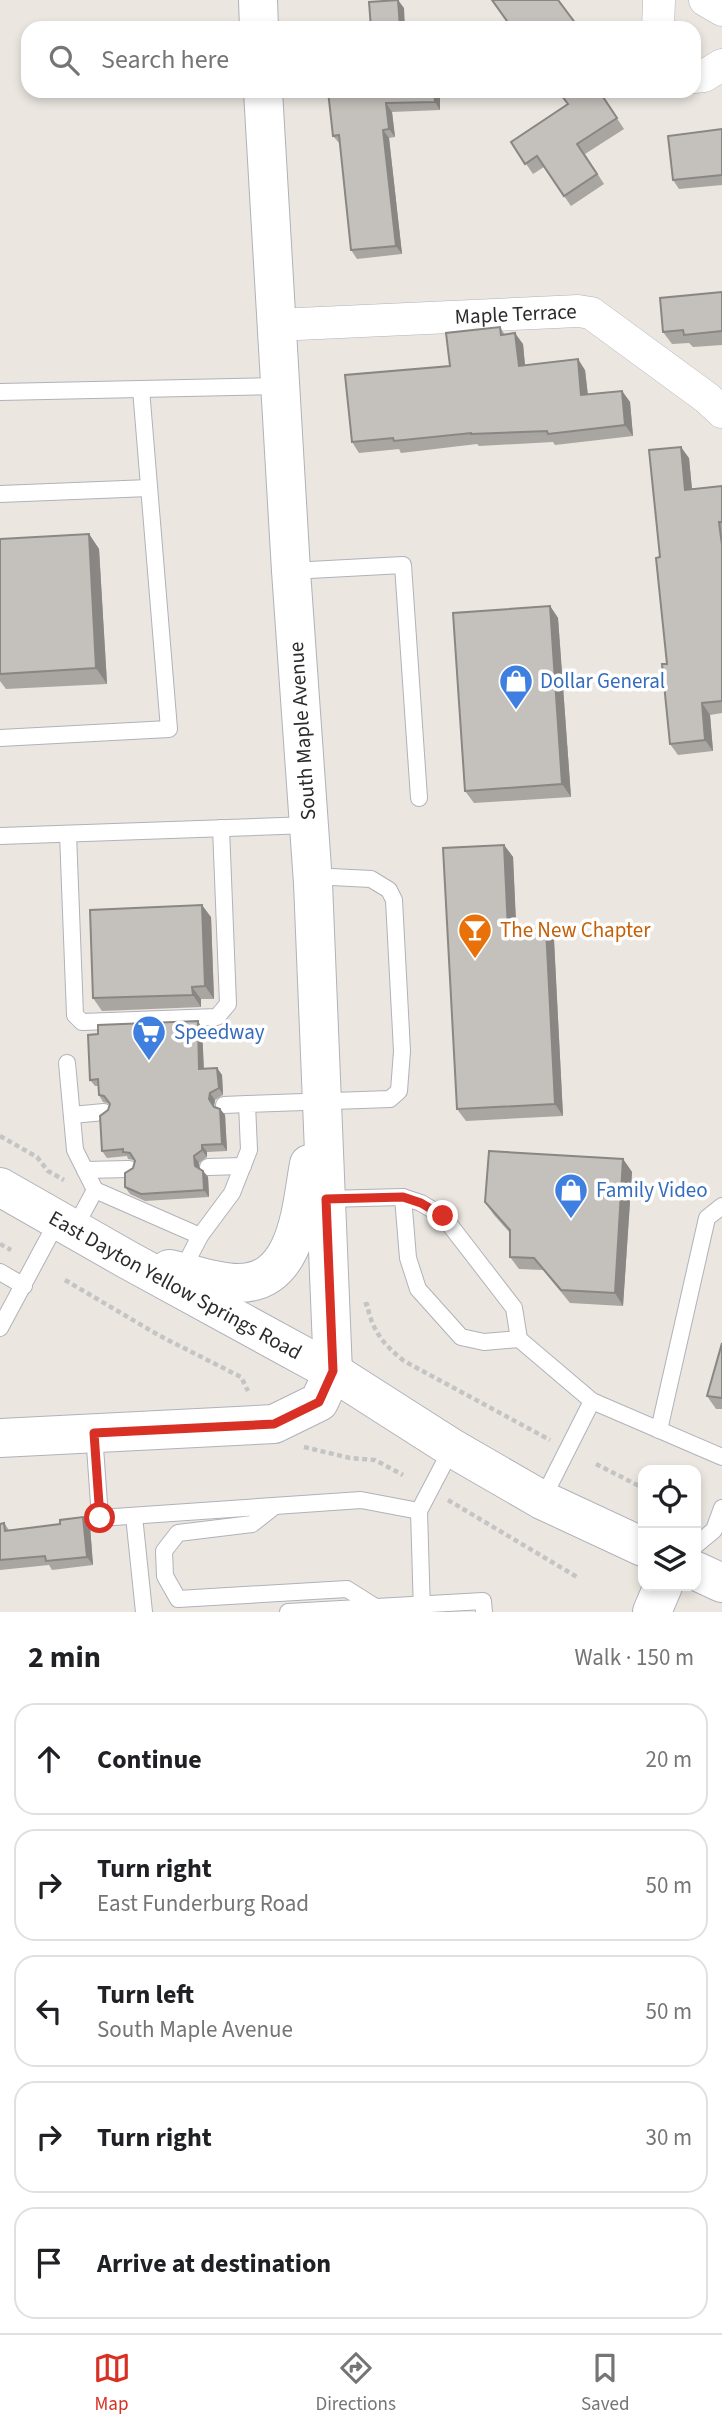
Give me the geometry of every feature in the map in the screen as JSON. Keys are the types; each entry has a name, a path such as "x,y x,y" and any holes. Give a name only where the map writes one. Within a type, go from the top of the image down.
{"main road":[{"path":"258,0 259,21"},
{"name":"South Maple Avenue","path":"263,98 312,876 333,1371"},
{"path":"128,1260 234,1283 266,1275 286,1256 295,1239 322,1101"},
{"name":"East Dayton Yellow Springs Road","path":"0,1187 333,1371 452,1448 542,1500 638,1545"},
{"path":"0,1438 274,1424 319,1402 333,1371"},
{"path":"701,1573 722,1583"},
{"path":"652,1612 661,1591"}],"street":[{"path":"658,21 659,0"},
{"path":"705,0 722,10"},
{"path":"701,76 722,65"},
{"name":"Maple Terrace","path":"276,325 578,311 591,313 707,398 722,412"}],"lane":[{"path":"0,392 280,386"},
{"path":"0,738 169,729 141,389"},
{"path":"0,494 149,488"},
{"path":"291,571 403,565 419,798"},
{"path":"0,836 309,825"},
{"path":"68,834 75,1015 82,1022 217,1017 228,1004 221,828"},
{"path":"224,1105 390,1099 399,1091 402,1051 394,900 389,890 371,879 312,876"},
{"path":"67,1063 75,1150 95,1189 200,1236"},
{"path":"182,1271 200,1236 232,1193 243,1166 249,1150 247,1104"},
{"path":"72,1115 104,1112"},
{"path":"208,1167 243,1166"},
{"path":"85,1170 129,1169"},
{"path":"0,1328 24,1286 66,1224 95,1189"},
{"path":"326,1199 403,1197 421,1203 443,1216 514,1308 519,1339 592,1401 722,1457"},
{"path":"403,1197 408,1258 418,1289 461,1337 484,1342 519,1339"},
{"path":"659,1430 707,1218 722,1206"},
{"path":"0,1272 24,1286"},
{"path":"542,1500 592,1401"},
{"path":"94,1433 100,1518 361,1500 419,1511"},
{"path":"421,1607 419,1511 452,1448"},
{"path":"275,1506 252,1524 178,1532 164,1551 165,1576 178,1599 347,1589 374,1606"},
{"path":"701,1541 714,1531 722,1508"},
{"path":"134,1516 144,1612"},
{"path":"288,1612 374,1606 421,1607 483,1601 484,1612"}],"path":[{"path":"0,1136 37,1157 48,1171 71,1184"},
{"path":"65,1280 160,1336 240,1377 248,1392"},
{"path":"363,1305 368,1304 376,1334 386,1347 404,1361 551,1441"},
{"path":"303,1447 350,1458 375,1460 403,1475"},
{"path":"596,1464 638,1485"},
{"path":"442,1496 577,1577"}],"building":[{"path":"398,0 400,21 370,21 369,2"},
{"path":"492,0 558,0 574,21 507,21"},
{"path":"329,98 435,98 435,102 386,103 389,129 383,130 396,246 351,250 339,135 333,136"},
{"path":"563,98 604,98 617,118 577,144 597,174 564,196 537,156 525,164 511,142 568,104"},
{"path":"722,129 722,175 673,180 668,136"},
{"path":"722,292 722,331 684,335 683,330 663,332 660,298"},
{"path":"500,327 501,335 515,333 519,366 578,359 581,395 622,391 625,425 548,434 547,431 471,433 394,441 393,438 352,442 345,375 450,366 446,333"},
{"path":"681,447 685,490 722,486 722,522 719,522 722,545 722,701 702,703 705,740 670,744 662,664 667,664 656,558 660,557 649,450"},
{"path":"89,534 96,668 0,674 0,539"},
{"name":"Dollar General","path":"550,606 562,784 465,791 453,613"},
{"path":"504,845 508,930 546,928 555,1104 457,1109 443,848"},
{"path":"202,905 205,986 192,987 193,995 93,998 90,910"},
{"name":"Speedway","path":"198,1021 199,1069 217,1068 219,1088 210,1093 209,1099 214,1107 220,1109 222,1144 202,1145 202,1150 194,1156 195,1166 203,1171 204,1190 141,1194 125,1187 125,1173 133,1168 135,1161 130,1153 123,1152 123,1149 102,1151 100,1116 108,1110 110,1104 104,1096 99,1095 98,1079 90,1080 88,1035 98,1034 98,1025"},
{"path":"489,1151 623,1159 615,1293 561,1290 534,1258 510,1257 510,1230 485,1202"},
{"path":"722,1343 722,1398 707,1396"},
{"path":"83,1517 87,1557 46,1561 45,1556 0,1560 0,1524 4,1523 5,1531 60,1524 60,1520"}],"place":[{"name":"Dollar General","path":"516,711"},
{"name":"The New Chapter","path":"475,960"},
{"name":"Speedway","path":"149,1062"},
{"name":"Family Video","path":"571,1220"}],"route":[{"path":"100,1518 94,1433 274,1424 319,1402 333,1371 326,1199 403,1197 421,1203 443,1216"}]}
